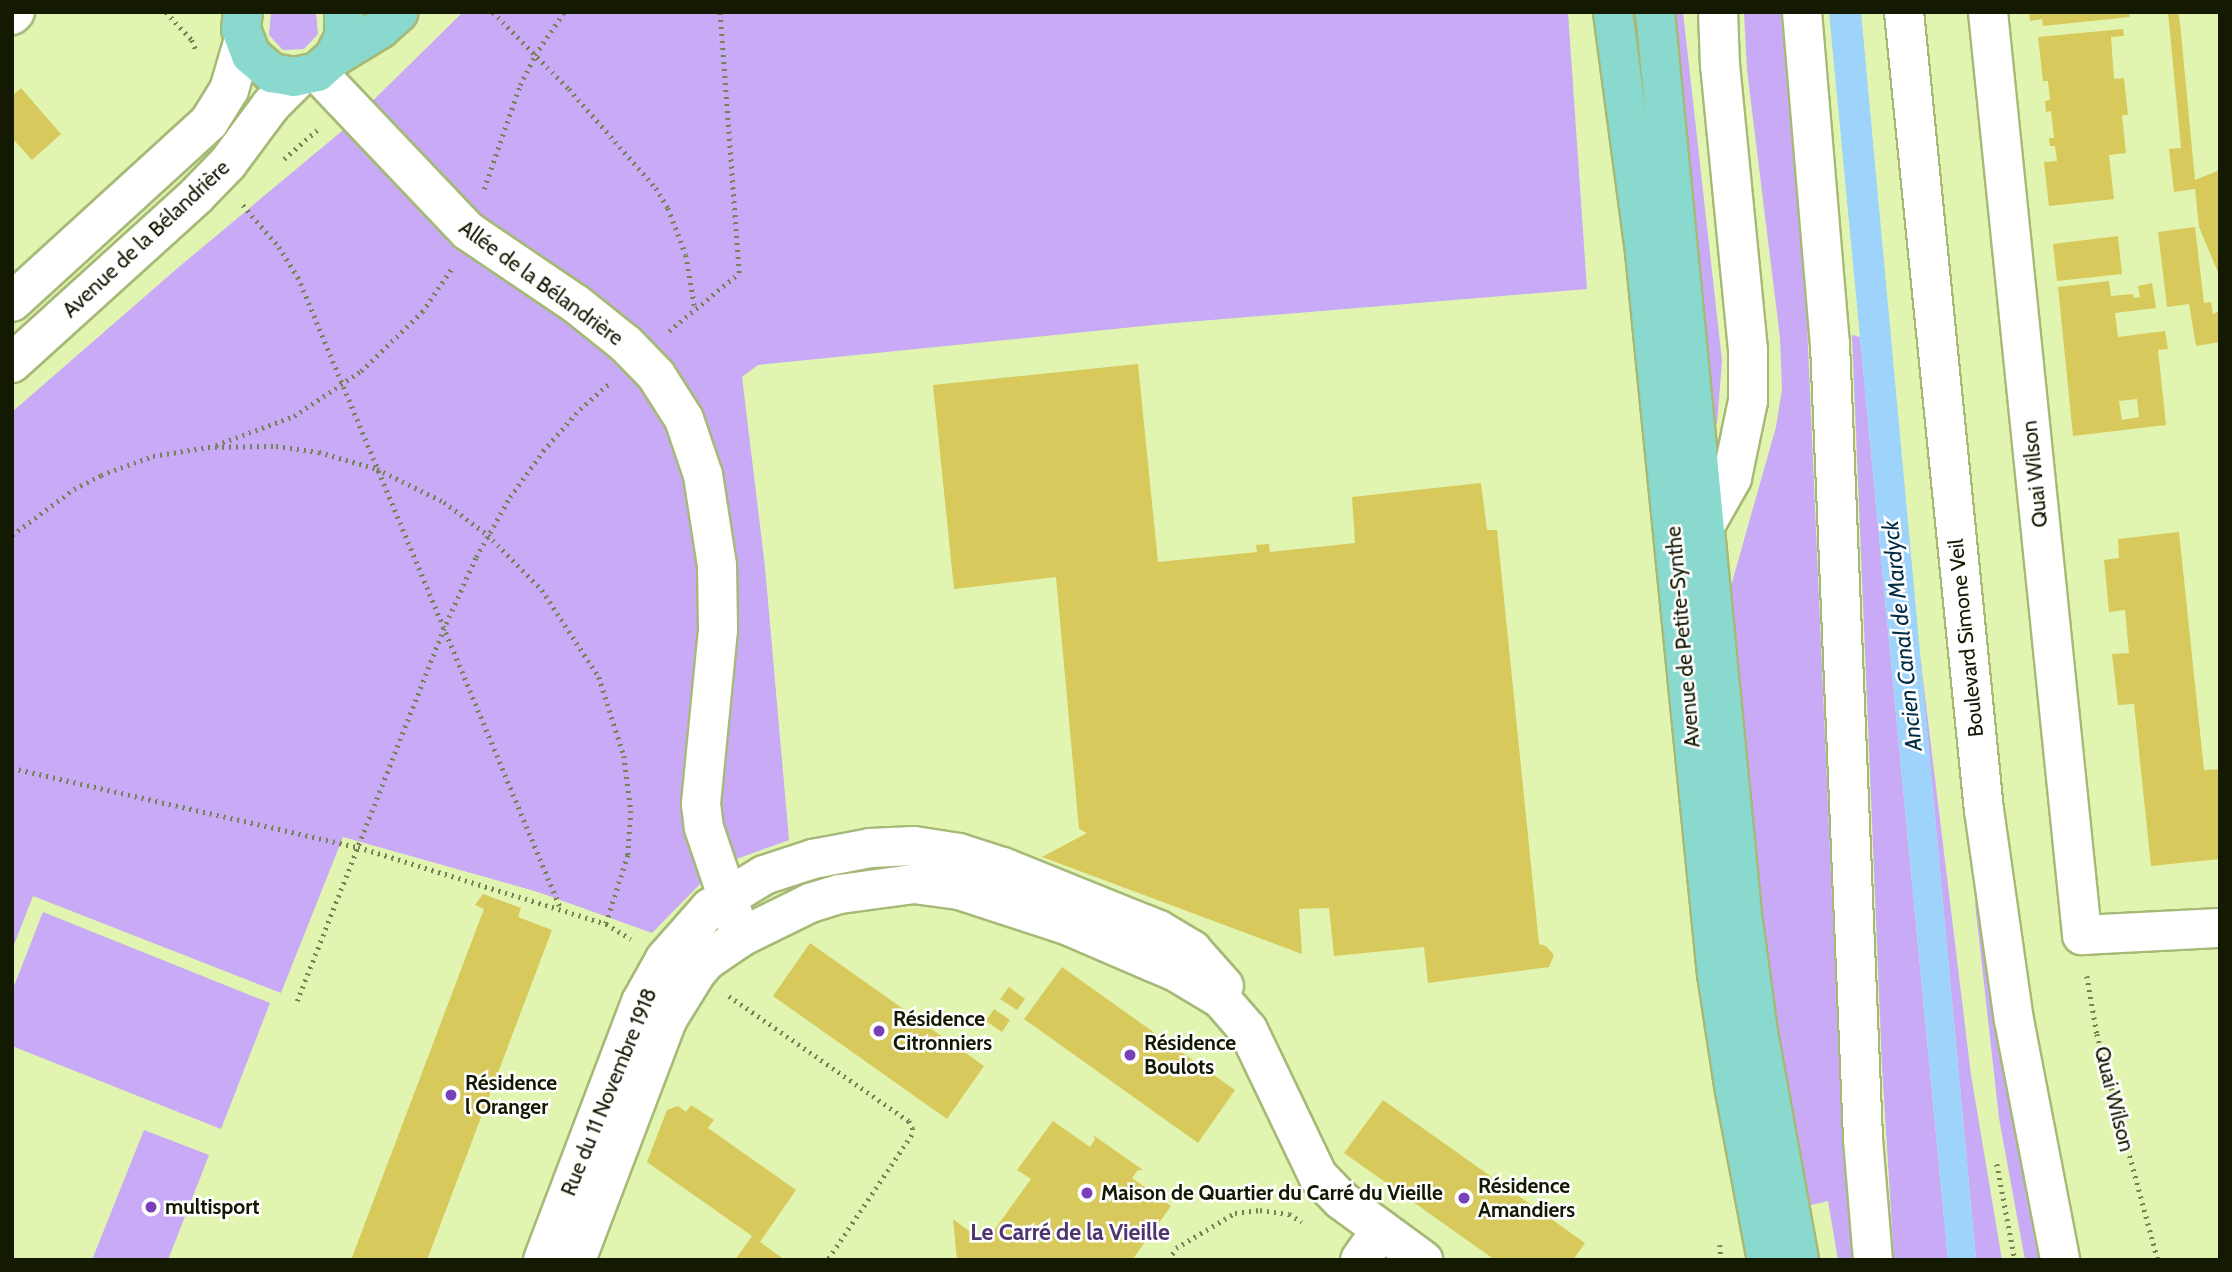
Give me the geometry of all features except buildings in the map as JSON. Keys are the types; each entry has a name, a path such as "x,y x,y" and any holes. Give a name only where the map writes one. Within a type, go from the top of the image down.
{"main road":[{"path":"317,69 344,37 344,12"},
{"path":"242,21 251,55 267,70 283,76 317,69 374,33 399,12"},
{"name":"Avenue de Petite-Synthe","path":"1613,12 1645,252 1717,974 1735,1091 1767,1260"},
{"name":"Avenue de Petite-Synthe","path":"1655,12 1748,968 1799,1260"}],"street":[{"path":"1677,574 1724,495 1736,466 1746,418 1749,377 1718,12"},
{"path":"1802,12 1831,355 1863,1139 1873,1260"},
{"name":"Boulevard Simone Veil","path":"1904,12 1984,810 2014,1020 2060,1260"},
{"name":"Quai Wilson","path":"1988,12 2082,935"},
{"name":"Avenue de la Bélandrière","path":"20,282 209,122 229,90 242,21"},
{"name":"Allée de la Bélandrière","path":"317,69 468,231 611,330 639,357 671,396 684,419 703,475 716,565 718,630 701,804 707,840 741,937"},
{"name":"Avenue de la Bélandrière","path":"12,363 197,195 228,163 271,105 317,69"},
{"name":"Rue du 11 Novembre 1918","path":"576,1260 667,1020 680,966 694,924 726,896 785,867 843,852 914,846 958,853 1003,867 1138,920 1177,940 1216,974 1238,1017"},
{"name":"Rue du 11 Novembre 1918","path":"543,1260 641,1002 680,966 706,961 741,937 788,912 840,894 914,884 959,890 1013,906 1117,945 1207,989 1238,1017 1248,1030 1318,1176 1341,1200 1371,1245 1423,1260"},
{"path":"2082,935 2220,928"}],"path":[{"path":"493,12 620,145 656,188 668,208 686,255 695,309"},
{"path":"208,447 294,416 341,386 382,353 422,312 446,280 468,231 520,85 535,55 564,12"},
{"path":"297,1000 443,629 488,535 510,497 543,451 580,409 740,273 720,12"},
{"path":"239,199 279,247 298,277 341,386 561,910"},
{"path":"12,535 74,489 101,475 153,456 208,447 297,447 377,469 444,502 488,535 556,607 599,677 616,728 628,786 631,833 628,855 606,924"},
{"path":"12,768 358,847 606,924 680,966 909,1121 913,1128 912,1135 828,1260"},
{"name":"Quai Wilson","path":"2082,935 2097,1034 2158,1260"},
{"path":"1168,1260 1176,1248 1236,1213 1259,1210 1289,1214 1308,1226"}],"shaded area":[{"path":"271,12 316,12 318,34 304,49 283,50 269,35"},
{"path":"463,12 1568,12 1587,289 1163,324 758,365 742,377 765,567 789,840 731,861 703,881 652,933 538,892 343,837 281,993 33,896 12,950 12,412 180,266 342,131"},
{"path":"1668,12 1683,12 1722,361 1717,424 1709,425"},
{"path":"1744,12 1781,12 1805,278 1842,1125 1852,1260 1838,1260 1828,1201 1803,1207 1771,1036 1727,600 1776,427 1782,389 1780,338 1747,70"},
{"path":"1852,335 1860,337 1948,1260 1894,1260 1882,1066"},
{"path":"1920,655 1971,1075 2002,1260 1976,1260"},
{"path":"1975,903 1979,903 2043,1260 2025,1260 1999,1118"},
{"path":"43,912 270,1003 221,1129 12,1046 12,991"},
{"name":"multisport","path":"144,1130 209,1155 168,1260 92,1260"}],"water":[{"name":"Ancien Canal de Mardyck","path":"1829,12 1861,12 1976,1260 1948,1260"}],"place":[{"name":"Résidence Citronniers","path":"879,1031"},
{"name":"Résidence Boulots","path":"1130,1055"},
{"name":"Résidence l Oranger","path":"451,1095"},
{"name":"Maison de Quartier du Carré du Vieille","path":"1087,1193"},
{"name":"Résidence Amandiers","path":"1464,1198"},
{"name":"multisport","path":"151,1207"}],"district":[{"name":"Le Carré de la Vieille","path":"1070,1232"}]}
